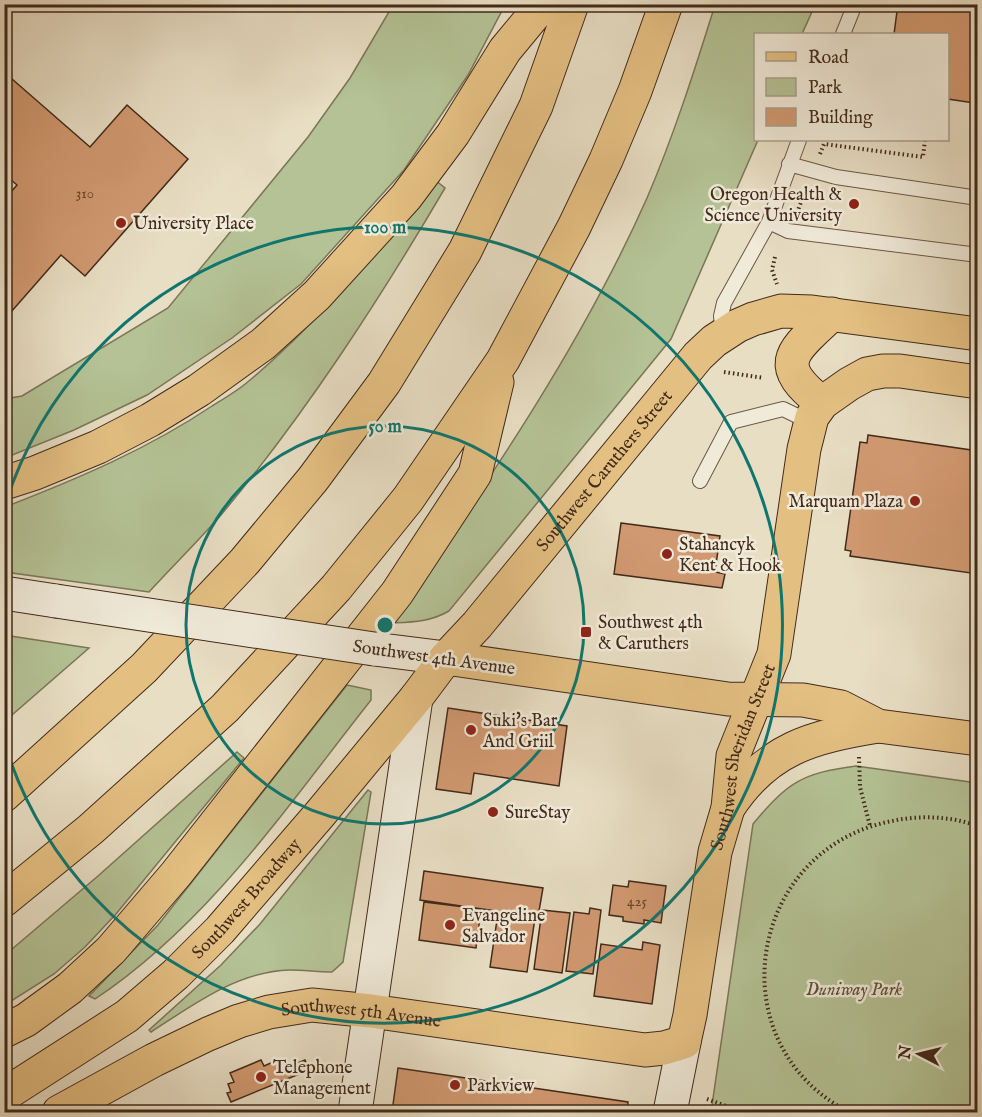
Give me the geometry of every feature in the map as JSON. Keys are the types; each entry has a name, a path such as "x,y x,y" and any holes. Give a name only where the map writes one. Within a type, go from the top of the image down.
{"main road":[{"path":"4,483 98,447 150,420 199,390 263,344 317,295 406,197 453,134 505,50 543,4"},
{"path":"4,795 144,668 245,561 313,479 384,383 465,251 536,106 572,4"},
{"path":"4,900 91,829 225,708 336,588 408,499 503,360 574,227 635,91 666,4"},
{"name":"Southwest Caruthers Street","path":"446,658 477,625 722,325 753,319 778,296 832,314 978,334"},
{"path":"832,314 801,343 792,361 795,378 806,390 816,413 849,384 867,374 900,371 978,382"},
{"path":"4,1031 26,1020 70,988 111,950 177,874 397,592 475,474 503,360"},
{"name":"Southwest Sheridan Street","path":"670,1113 690,1015 715,852 728,808 733,756 774,654 800,474 816,413"},
{"name":"Southwest 4th Avenue","path":"4,593 374,649 728,699 803,700 841,706 869,728"},
{"name":"Southwest Broadway","path":"4,1095 127,1016 176,974 220,930 416,698 446,658"},
{"path":"355,1113 416,698"},
{"path":"728,808 742,786 777,757 807,742 838,733 869,728 978,739"},
{"name":"Southwest 5th Avenue","path":"59,1113 154,1060 208,1034 269,1012 312,1005 371,1011 645,1050 664,1048 684,1042"}],"lane":[{"path":"843,33 855,4"},
{"path":"722,325 724,303 769,222 800,141"},
{"path":"789,164 836,177 978,198"},
{"path":"769,222 788,231 978,255"},
{"path":"700,481 731,422 783,410 816,413"}],"path":[{"path":"923,157 924,141"},
{"path":"772,270 778,296"},
{"path":"698,356 726,373 772,379"},
{"path":"869,728 860,788 870,827"},
{"path":"849,1113 821,1095 807,1081 781,1045 772,1023 767,1004 764,966 765,951 776,914 796,879 815,859 826,849 854,833 905,818 951,819 978,826"},
{"path":"707,1099 726,1106 733,1113"}],"green space":[{"path":"393,5 505,5 468,75 404,170 301,284 232,338 147,395 74,430 5,458 5,399 22,396 168,308 308,137 350,78"},
{"path":"715,5 815,5 802,33 754,33 754,141 758,141 671,339 449,611 414,622 391,623 529,416 592,309 647,198 684,102"},
{"path":"435,180 445,188 394,273 312,397 221,515 149,592 5,572 5,507 85,474 163,436 241,387 276,358 324,310"},
{"path":"4,635 89,648 5,721 4,721"},
{"path":"347,685 371,690 371,700 245,860 175,935 136,969 95,999 89,996 158,925"},
{"path":"237,752 244,758 116,914 85,947 54,974 5,1005 5,955"},
{"name":"Duniway Park","path":"856,766 977,783 977,1112 711,1112 753,824 776,798 797,782 822,772"},
{"path":"368,790 371,792 343,962 332,972 290,970 252,976 217,991 151,1032 149,1030 221,965 260,924"}],"building":[{"path":"898,4 978,4 978,92 975,92 974,103 949,99 949,33 894,33"},
{"path":"4,72 90,147 127,105 188,159 85,276 61,255 4,320 4,200 17,185 4,174"},
{"name":"Marquam Plaza","path":"868,435 978,451 978,574 850,556 851,551 845,550 860,442 867,443"},
{"name":"Stahancyk Kent & Hook","path":"621,523 720,536 715,572 725,574 722,588 614,574"},
{"path":"448,708 567,726 559,786 474,773 471,794 436,789"},
{"path":"424,871 543,888 538,917 420,900"},
{"path":"629,881 666,886 661,923 644,920 644,924 623,921 623,917 609,915 613,885 628,887"},
{"name":"Evangeline Salvador","path":"424,902 481,909 476,948 419,940"},
{"path":"590,908 601,910 593,974 566,971 574,912 589,914"},
{"path":"542,910 570,913 562,973 534,969"},
{"path":"498,913 535,918 527,972 490,967"},
{"path":"643,942 660,945 652,1004 594,996 601,944 642,950"},
{"name":"Telephone Management","path":"280,1059 283,1069 305,1060 309,1070 231,1102 227,1093 231,1092 228,1084 234,1082 230,1073 261,1060 264,1066"},
{"name":"Parkview","path":"398,1068 628,1102 627,1112 392,1112"}],"place":[{"name":"Oregon Health & Science University","path":"854,204"},
{"name":"University Place","path":"121,223"},
{"name":"Marquam Plaza","path":"915,501"},
{"name":"Stahancyk Kent & Hook","path":"667,554"},
{"name":"Southwest 4th & Caruthers","path":"586,632"},
{"name":"Suki's Bar And Griil","path":"471,730"},
{"name":"SureStay","path":"493,812"},
{"name":"Evangeline Salvador","path":"450,925"},
{"name":"Telephone Management","path":"261,1077"},
{"name":"Parkview","path":"455,1085"}]}
